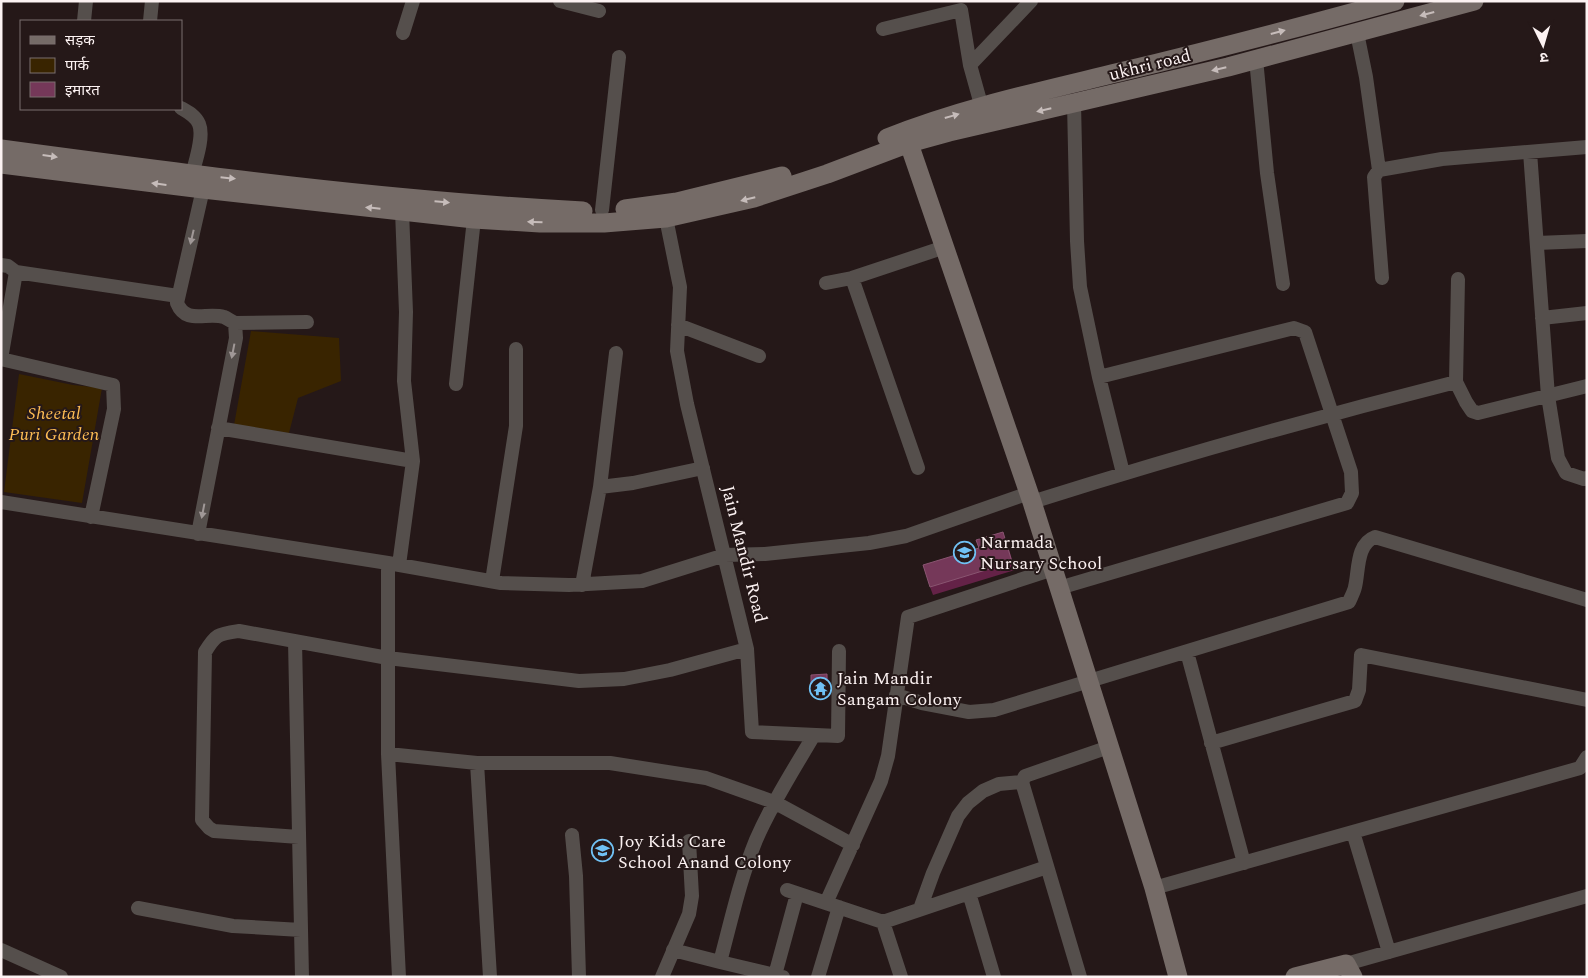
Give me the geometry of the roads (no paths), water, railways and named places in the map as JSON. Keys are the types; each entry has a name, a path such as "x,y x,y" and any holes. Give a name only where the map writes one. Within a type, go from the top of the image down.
{"street":[{"path":"84,20 86,1"},
{"path":"150,20 152,1"},
{"path":"403,33 413,1"},
{"path":"560,1 599,11"},
{"path":"970,65 1031,1"},
{"name":"ukhri road","path":"907,137 982,108 1026,95 1205,51 1352,7 1395,1"},
{"path":"1,164 194,183 528,208 589,211 646,207 677,202 753,184 907,137 1074,103 1256,59 1474,1"},
{"path":"883,29 961,6 970,65 982,108"},
{"path":"1357,32 1366,77 1379,170"},
{"path":"602,210 619,57"},
{"path":"1256,59 1267,173 1283,284"},
{"path":"1074,103 1076,241 1080,287 1099,376 1123,473"},
{"path":"182,109 195,117 201,132 177,303 180,310 189,316 224,317 235,324 307,322"},
{"path":"1,149 194,183 402,211 474,219 540,223 604,223 666,218 754,198 827,174 907,137"},
{"path":"907,137 1053,569 1154,888 1178,977"},
{"path":"1382,278 1374,176 1379,170 1442,159 1587,147"},
{"path":"1530,152 1548,396 1558,458 1566,473 1584,479 1587,478"},
{"path":"398,977 388,754 388,658 394,564 413,460 404,381 406,312 402,211"},
{"name":"Jain Mandir Road","path":"666,218 680,287 677,351 747,649 752,732 838,736 839,651"},
{"path":"456,384 474,219"},
{"path":"1537,243 1587,241"},
{"path":"826,283 852,278 945,247"},
{"path":"1,265 8,266 16,272 178,296"},
{"path":"16,272 1,359 112,385 114,408 91,516"},
{"path":"852,278 918,468"},
{"path":"1458,279 1456,382 1472,411 1478,413 1587,386"},
{"path":"1542,318 1587,313"},
{"path":"198,534 236,338 235,324"},
{"path":"678,325 759,356"},
{"path":"1059,588 1347,503 1352,493 1352,472 1305,332 1294,328 1099,376"},
{"path":"492,581 516,426 516,349"},
{"path":"582,584 600,487 616,353"},
{"path":"1,502 492,581 561,585 642,581 725,555 765,554 869,543 906,536 1030,498 1332,413 1456,382"},
{"path":"218,428 413,460"},
{"path":"600,487 632,483 703,468"},
{"path":"896,695 969,712 994,710 1088,683 1349,602 1355,589 1362,549 1366,543 1375,537 1587,600"},
{"path":"818,977 833,905 853,845 881,780 888,756 908,617 1053,569"},
{"path":"299,838 214,831 202,820 205,652 213,638 223,633 239,631 388,658 579,680 633,677 670,670 747,649"},
{"path":"295,642 302,977"},
{"path":"1187,652 1244,863"},
{"path":"1211,743 1356,701 1359,690 1361,655 1587,700"},
{"path":"720,962 748,861 774,802 814,735"},
{"path":"1080,977 1022,782 1025,776 1109,747"},
{"path":"388,754 477,763 610,763 706,778 774,802 853,845"},
{"path":"1154,888 1580,768 1587,757"},
{"path":"477,763 490,977"},
{"path":"920,909 958,816 968,803 983,791 1000,784 1022,782"},
{"path":"1353,832 1389,952"},
{"path":"572,835 576,876 579,977"},
{"path":"662,977 689,914 692,896 689,842"},
{"path":"673,950 780,976 792,892 882,922 1047,867"},
{"path":"968,893 994,977"},
{"path":"1295,977 1349,970 1389,952 1587,896"},
{"path":"138,908 232,926 301,930"},
{"path":"882,922 901,977"},
{"path":"1,950 61,977"}],"place":[{"name":"Narmada Nursary School","path":"964,552"},
{"name":"Jain Mandir Sangam Colony","path":"821,688"},
{"name":"Joy Kids Care School Anand Colony","path":"602,851"}],"park label":[{"name":"Sheetal Puri Garden","path":"54,423"}]}
